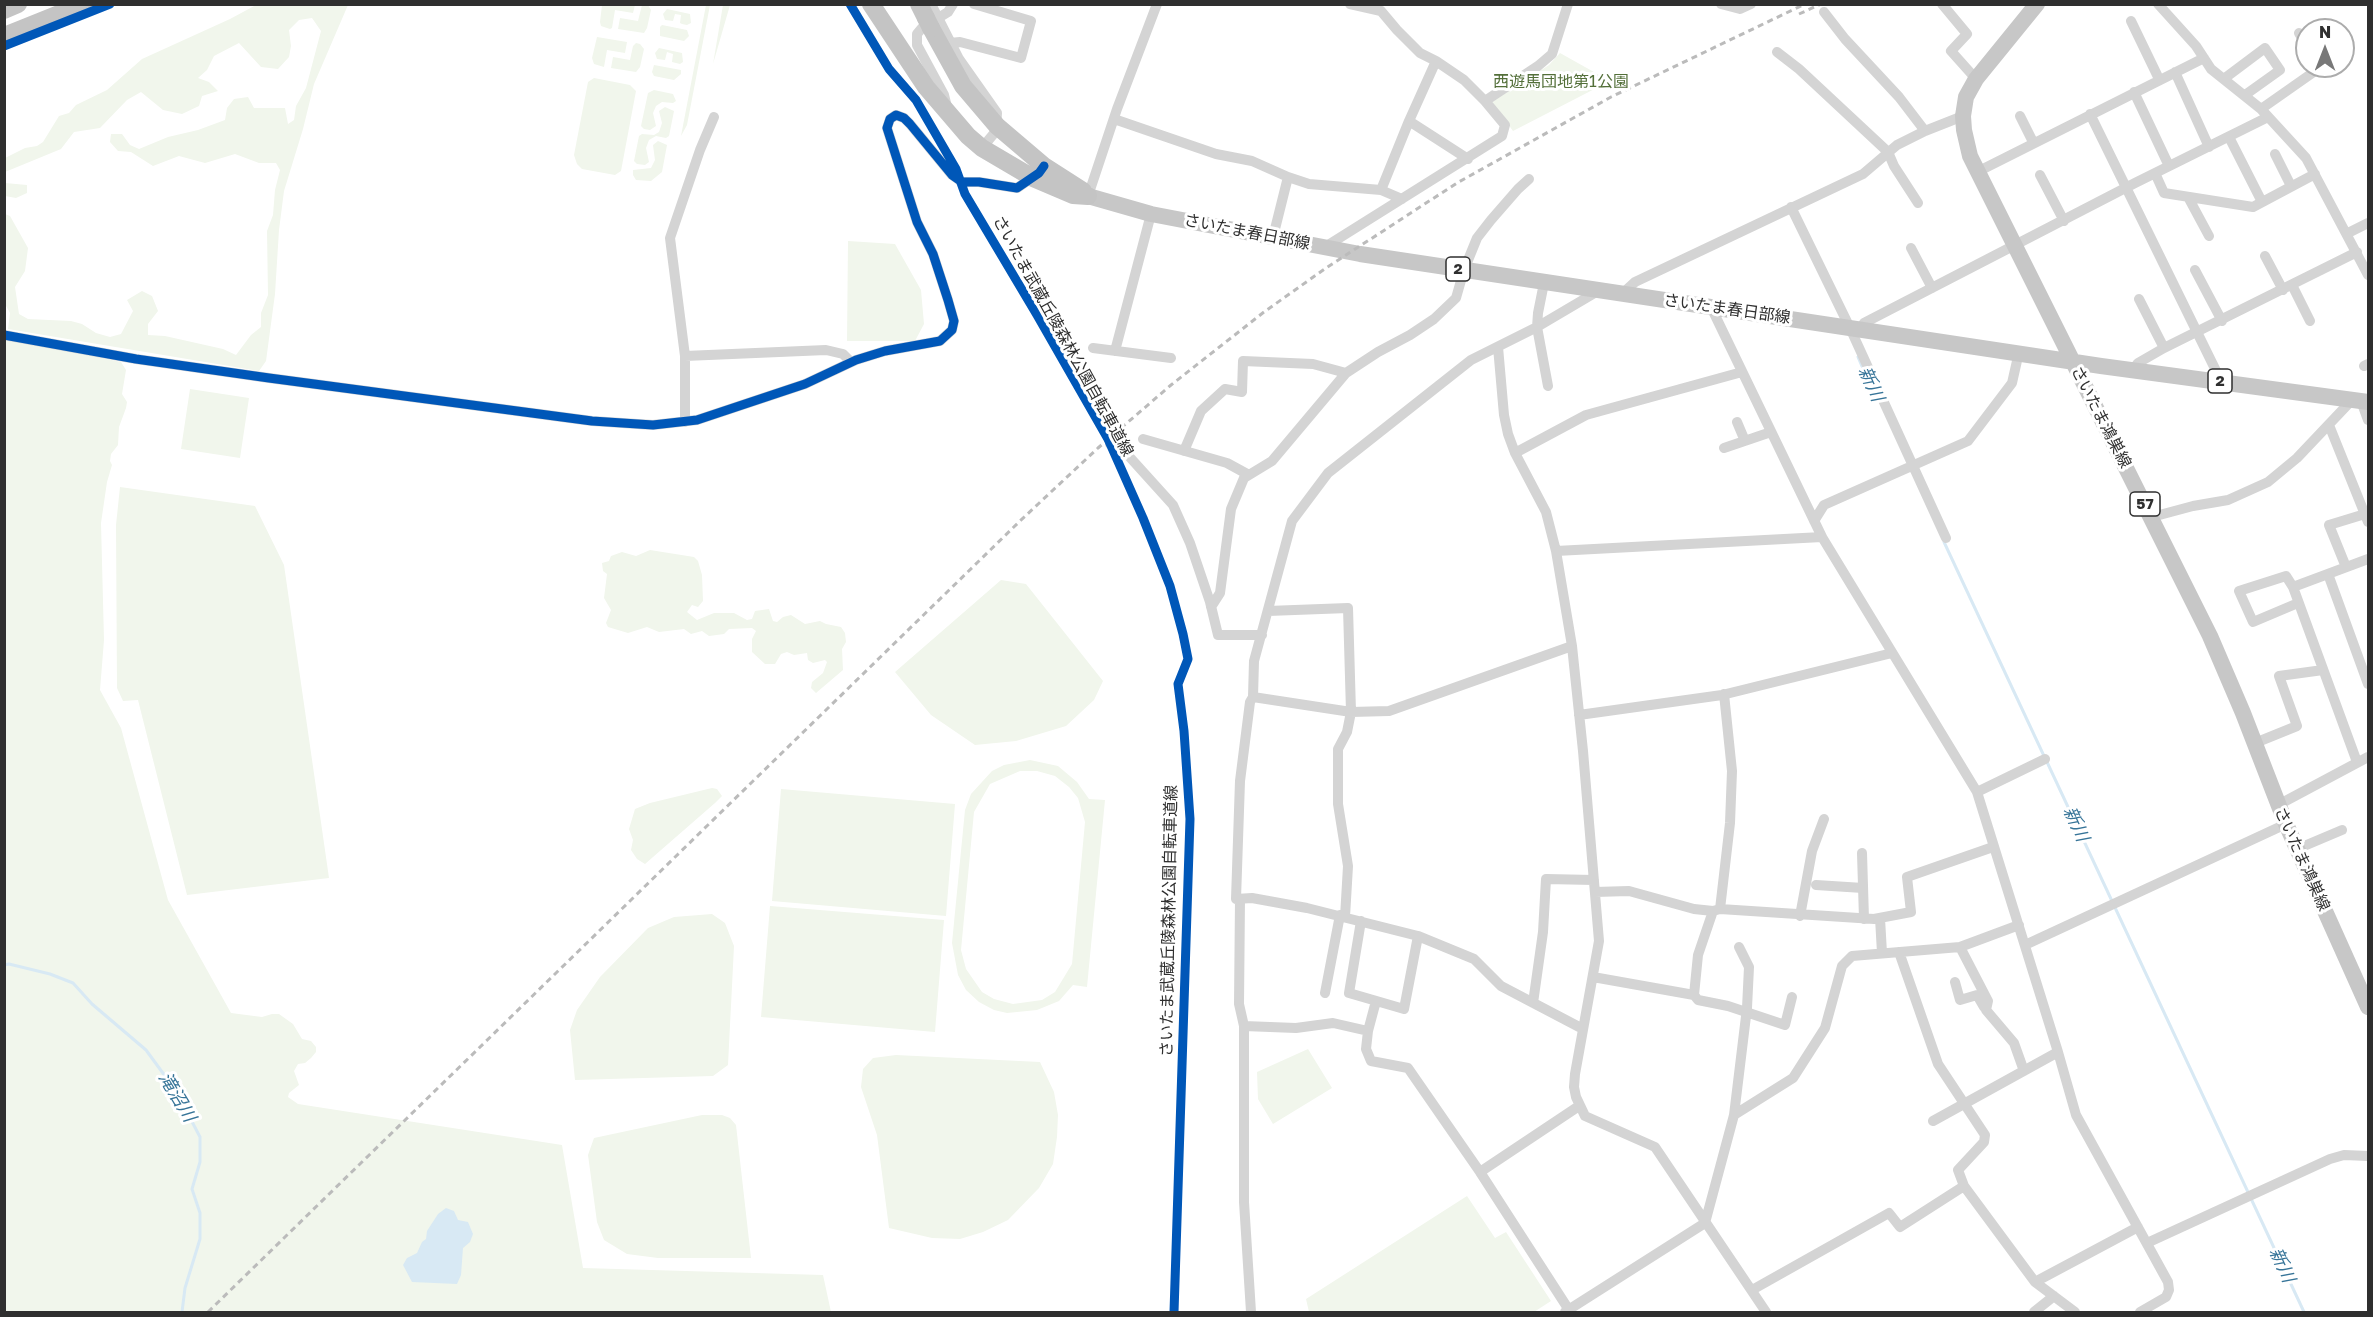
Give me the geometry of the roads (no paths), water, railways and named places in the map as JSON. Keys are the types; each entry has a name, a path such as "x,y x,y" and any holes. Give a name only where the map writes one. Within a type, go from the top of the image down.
{"highway":[{"path":"4,10 18,4"},
{"path":"4,36 84,4"},
{"path":"876,6 899,50 946,113 982,148 1039,172 1072,195 1088,196"},
{"path":"929,15 963,86 1039,172"}],"main road":[{"name":"さいたま鴻巣線","path":"2037,4 1976,79 1966,98 1963,116 1966,144 1977,172 2014,247 2210,636 2286,824 2367,999"},
{"name":"さいたま春日部線","path":"1088,196 1150,214 1325,248 1855,329 2360,401"}],"street":[{"path":"929,15 948,12 953,4"},
{"path":"950,43 960,42 1021,58 1031,21 974,4"},
{"path":"1088,196 1157,4"},
{"path":"1325,248 1502,136 1504,125 1464,80 1437,61 1420,53 1396,30 1381,11 1350,4"},
{"path":"1485,102 1552,54 1568,4"},
{"path":"1721,4 1740,9 1751,4"},
{"path":"1942,4 1967,34 1951,51 1976,79"},
{"path":"2158,4 2196,46 2211,69 2225,78 2265,113 2306,158 2348,233 2368,275"},
{"path":"1824,12 1845,39 1904,103 1925,131"},
{"path":"929,15 996,113 995,135 982,148"},
{"path":"929,15 917,34 917,45 944,95 947,103 946,113"},
{"path":"2131,21 2159,79"},
{"path":"2225,78 2265,48 2280,70 2245,95"},
{"path":"1777,52 1799,69 1888,152 1894,166 1918,203"},
{"path":"1977,172 2204,58"},
{"path":"1381,190 1437,61"},
{"path":"2175,72 2209,147"},
{"path":"1855,329 2125,188 2229,137 2265,113 2308,78"},
{"path":"2134,92 2169,166"},
{"path":"2090,114 2221,381"},
{"path":"4,335 269,378 592,421 653,425 685,422 805,384 851,362 885,351 940,341 952,330 954,321 933,254 917,222 889,136 887,128 890,119 896,115 904,118 952,175 962,182 979,182 1017,188 1039,172"},
{"path":"1622,294 1635,282 1863,174 1903,142 1963,116"},
{"path":"2020,116 2033,142"},
{"path":"685,422 685,356 670,238 699,150 714,117"},
{"path":"1114,119 1216,154 1252,161 1309,184 1381,190 1402,199"},
{"path":"1409,121 1468,159"},
{"path":"2229,137 2262,202"},
{"path":"2275,154 2291,186"},
{"path":"2155,173 2163,193 2253,207 2315,174"},
{"path":"2040,175 2064,221"},
{"path":"1273,237 1288,177"},
{"path":"1211,607 1220,593 1231,509 1244,478 1272,461 1346,373 1434,319 1456,298 1477,238 1491,219 1529,179"},
{"path":"2188,197 2209,236"},
{"path":"1791,207 1855,329 1912,465 1946,538"},
{"path":"1115,351 1150,214"},
{"path":"2348,233 2368,223"},
{"path":"1911,248 1932,288"},
{"path":"2133,370 2138,363 2164,348 2357,252"},
{"path":"2265,256 2310,321"},
{"path":"2195,270 2222,321"},
{"path":"1544,283 1538,313 1538,327 1548,386"},
{"path":"1583,1029 1501,986 1474,959 1418,936 1342,916 1252,898 1236,899 1240,781 1250,702 1253,697 1254,661 1292,521 1328,473 1471,360 1538,327 1598,291"},
{"path":"2139,299 2164,348"},
{"path":"1711,307 1822,537 1977,792 2076,1115 2168,1282 2169,1290 2166,1298 2140,1312"},
{"path":"1498,347 1504,416 1515,453 1546,512 1556,551 1572,646 1599,941 1574,1087 1579,1106 1585,1116 1655,1147 1767,1312"},
{"path":"1093,348 1172,358"},
{"path":"685,356 826,350 843,354 851,362"},
{"path":"1814,521 1824,505 1968,441 2012,383 2019,352"},
{"path":"1184,451 1201,411 1225,388 1242,392 1243,361 1313,364 1346,373"},
{"path":"1515,453 1581,418 1742,372"},
{"path":"2152,517 2228,500 2268,482 2297,458 2329,424 2360,401 2368,420"},
{"path":"1737,422 1745,441"},
{"path":"2329,424 2367,518 2329,525 2346,567"},
{"path":"1724,448 1771,432"},
{"path":"1143,439 1227,463 1249,475"},
{"path":"1110,444 1126,453 1173,505 1190,543 1218,635 1262,634"},
{"path":"1556,551 1822,537"},
{"path":"2293,587 2346,567 2367,564"},
{"path":"2328,574 2368,684"},
{"path":"2298,603 2253,621 2239,591 2286,576 2293,587 2357,762"},
{"path":"1268,611 1348,608 1353,712"},
{"path":"1325,993 1342,916 1348,866 1338,804 1338,749 1347,732 1353,712 1353,608"},
{"path":"1253,697 1353,712 1389,711 1572,646"},
{"path":"1579,715 1724,694 1892,653"},
{"path":"2254,743 2297,726 2279,676 2323,670"},
{"path":"1694,995 1698,955 1717,910 1730,823 1732,771 1724,694"},
{"path":"2278,805 2368,757"},
{"path":"1977,792 2045,759"},
{"path":"1800,916 1812,851 1824,819"},
{"path":"2025,945 2286,824"},
{"path":"2297,849 2342,830"},
{"path":"1595,892 1629,891 1694,909 1800,916 1880,918 1911,912 1907,877 1993,847"},
{"path":"1862,853 1864,919"},
{"path":"1533,1003 1543,932 1546,879 1594,880"},
{"path":"1816,885 1863,888"},
{"path":"1240,899 1239,1004 1244,1026 1244,1202 1251,1312"},
{"path":"1880,918 1882,953"},
{"path":"1361,921 1349,993 1404,1009 1418,936"},
{"path":"1734,1115 1793,1078 1825,1028 1842,966 1852,956 1960,947 2019,926"},
{"path":"1376,1001 1366,1049 1371,1061 1408,1068 1480,1172 1567,1311 1705,1223 1734,1115 1749,967 1738,947"},
{"path":"1960,947 1988,1001 1986,1010"},
{"path":"1899,952 1938,1064 1985,1135 1984,1142 1958,1170 1964,1186 2035,1282 2075,1312"},
{"path":"1593,977 1694,995 1698,1000 1728,1006 1785,1025 1792,997"},
{"path":"1955,982 1960,1000 1977,995 1986,1010 2014,1043 2024,1071"},
{"path":"1244,1026 1296,1028 1333,1023 1368,1031"},
{"path":"1933,1121 2058,1052"},
{"path":"1480,1172 1579,1106"},
{"path":"2146,1243 2330,1159 2344,1155 2368,1156"},
{"path":"1752,1290 1889,1213 1900,1227 1964,1186"},
{"path":"2035,1282 2138,1227"},
{"path":"2034,1312 2054,1296"}],"water":[{"path":"446,1208 454,1211 458,1220 468,1222 473,1234 470,1242 463,1248 461,1275 457,1284 412,1282 403,1265 407,1258 417,1253 426,1239 427,1231 438,1214"}],"waterway":[{"name":"新川","path":"1858,357 1867,378"},
{"name":"新川","path":"1944,542 2044,756"},
{"name":"新川","path":"2047,762 2304,1312"},
{"name":"滝沼川","path":"4,965 9,964 50,974 73,983 92,1004 146,1050 176,1091 200,1137 200,1162 192,1189 200,1213 200,1239 185,1288 182,1312"}],"railway":[{"path":"208,1312 1020,521 1098,448 1171,385 1264,312 1326,268 1457,183 1611,97 1805,4"},
{"path":"1799,14 1821,4"}],"park label":[{"name":"西遊馬団地第1公園","path":"1561,82"}]}
